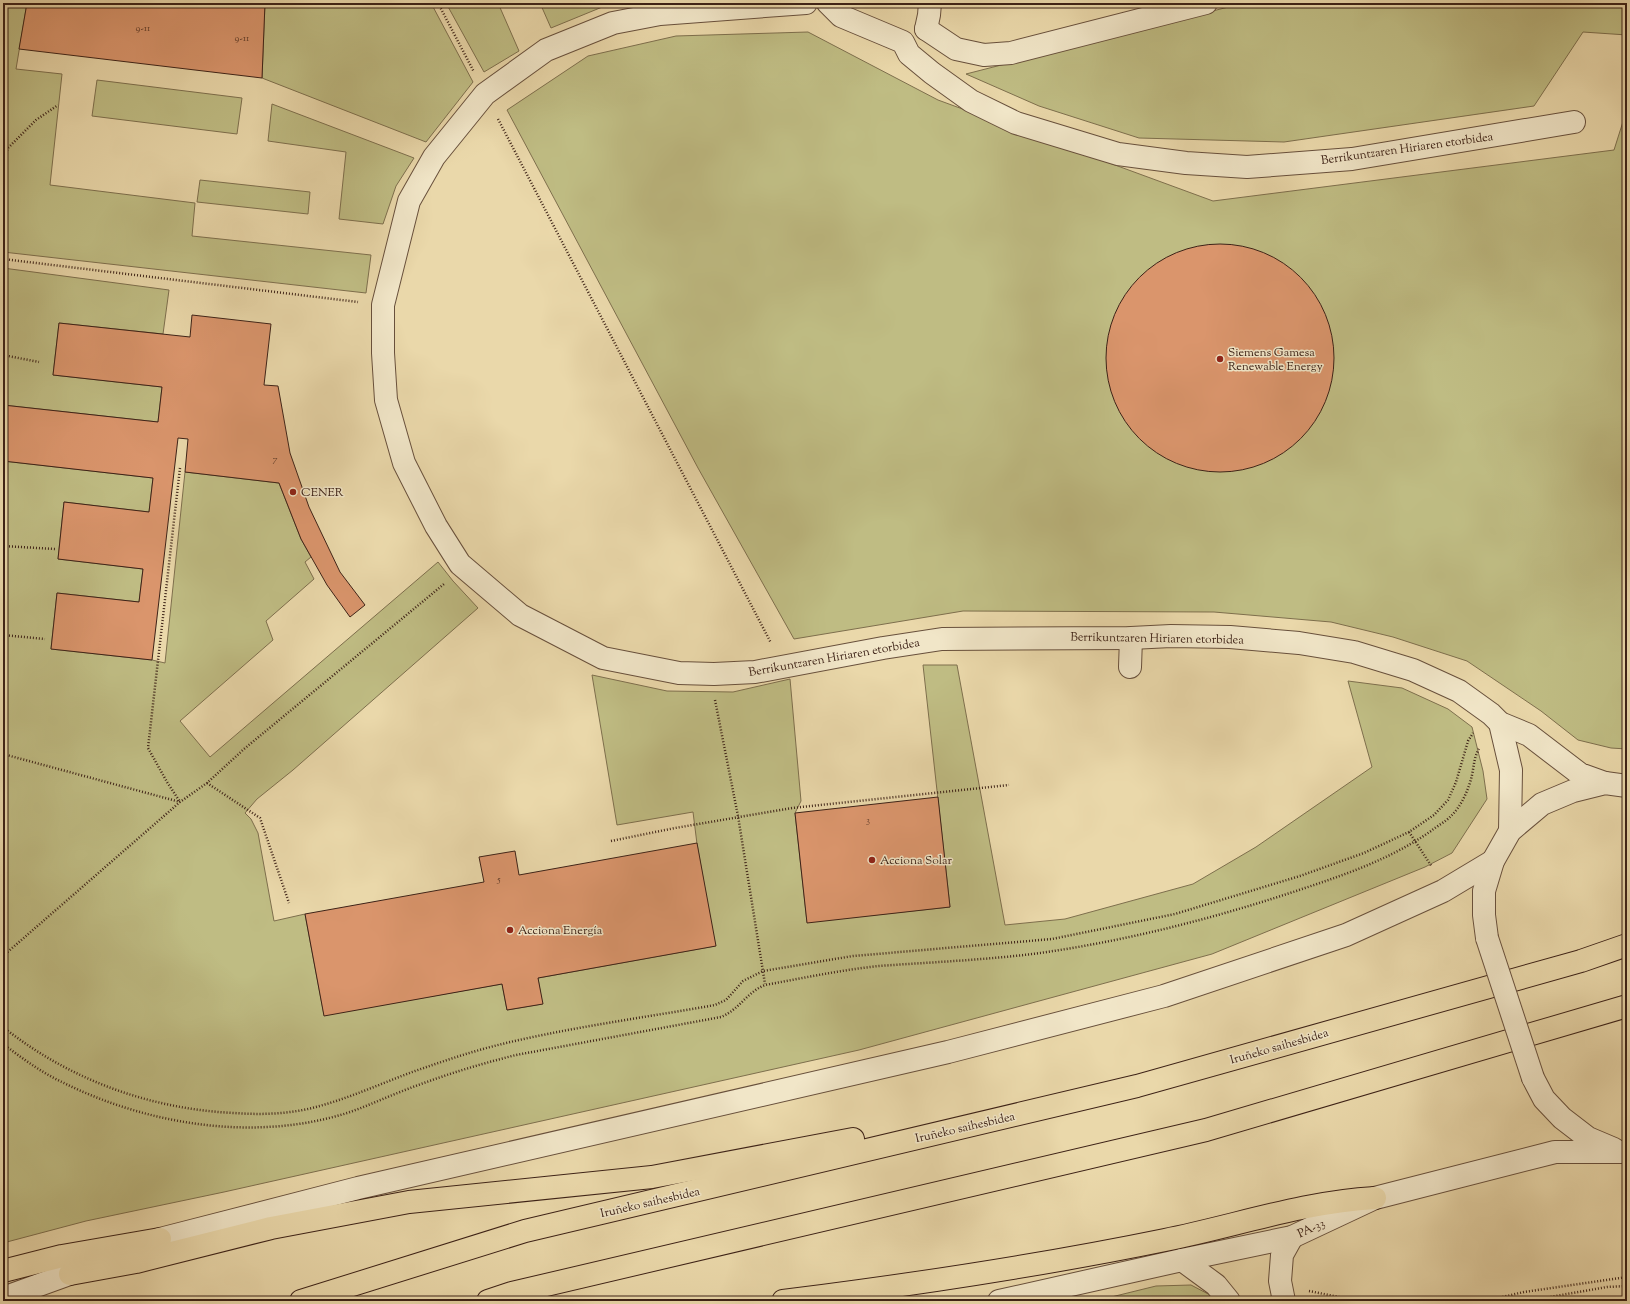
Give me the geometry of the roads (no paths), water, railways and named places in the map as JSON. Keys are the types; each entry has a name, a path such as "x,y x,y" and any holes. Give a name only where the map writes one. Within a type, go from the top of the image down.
{"main road":[{"name":"Iruñeko saihesbidea","path":"301,1301 525,1232 1137,1086 1581,961 1627,944"},
{"path":"488,1301 512,1293 1206,1130 1627,1006"},
{"path":"70,1274 136,1262 271,1228 409,1202 652,1177 1137,1086"},
{"path":"783,1301 994,1272 1190,1235 1326,1203 1375,1198"},
{"path":"3,1271 62,1256 160,1239"}],"street":[{"name":"Berrikuntzaren Hiriaren etorbidea","path":"806,3 660,14 613,23 546,50 485,94 434,157 409,201 383,305 383,353 386,400 404,463 436,526 460,564 520,615 603,658 679,673 714,674 755,672 883,648 942,639 1131,638 1171,636 1230,637 1299,643 1354,652 1414,670 1459,690 1491,714 1500,723 1529,735 1580,774 1605,783"},
{"path":"828,3 841,16 903,42 915,38 926,30 930,3"},
{"path":"926,30 956,50 984,55 1011,53 1206,3"},
{"name":"Berrikuntzaren Hiriaren etorbidea","path":"903,42 909,54 971,101 1016,123 1118,154 1186,163 1247,167 1352,159 1574,122"},
{"path":"1130,667 1131,638"},
{"path":"1500,723 1511,770 1510,831"},
{"path":"1624,1152 1588,1138 1562,1118 1544,1099 1533,1078 1487,938 1484,915 1484,891 1494,861 1510,831 1542,804 1573,791 1605,783 1627,786"},
{"path":"3,1298 160,1239 358,1188 948,1052 1164,996 1346,934 1443,891 1494,861"},
{"name":"PA-33","path":"999,1301 1292,1237 1375,1198 1555,1152 1624,1152"},
{"path":"1284,1301 1280,1280 1282,1255 1292,1237"},
{"path":"1182,1260 1216,1285 1229,1301"}],"place":[{"name":"Siemens Gamesa Renewable Energy","path":"1220,359"},
{"name":"CENER","path":"293,492"},
{"name":"Acciona Solar","path":"872,860"},
{"name":"Acciona Energía","path":"510,930"}]}
